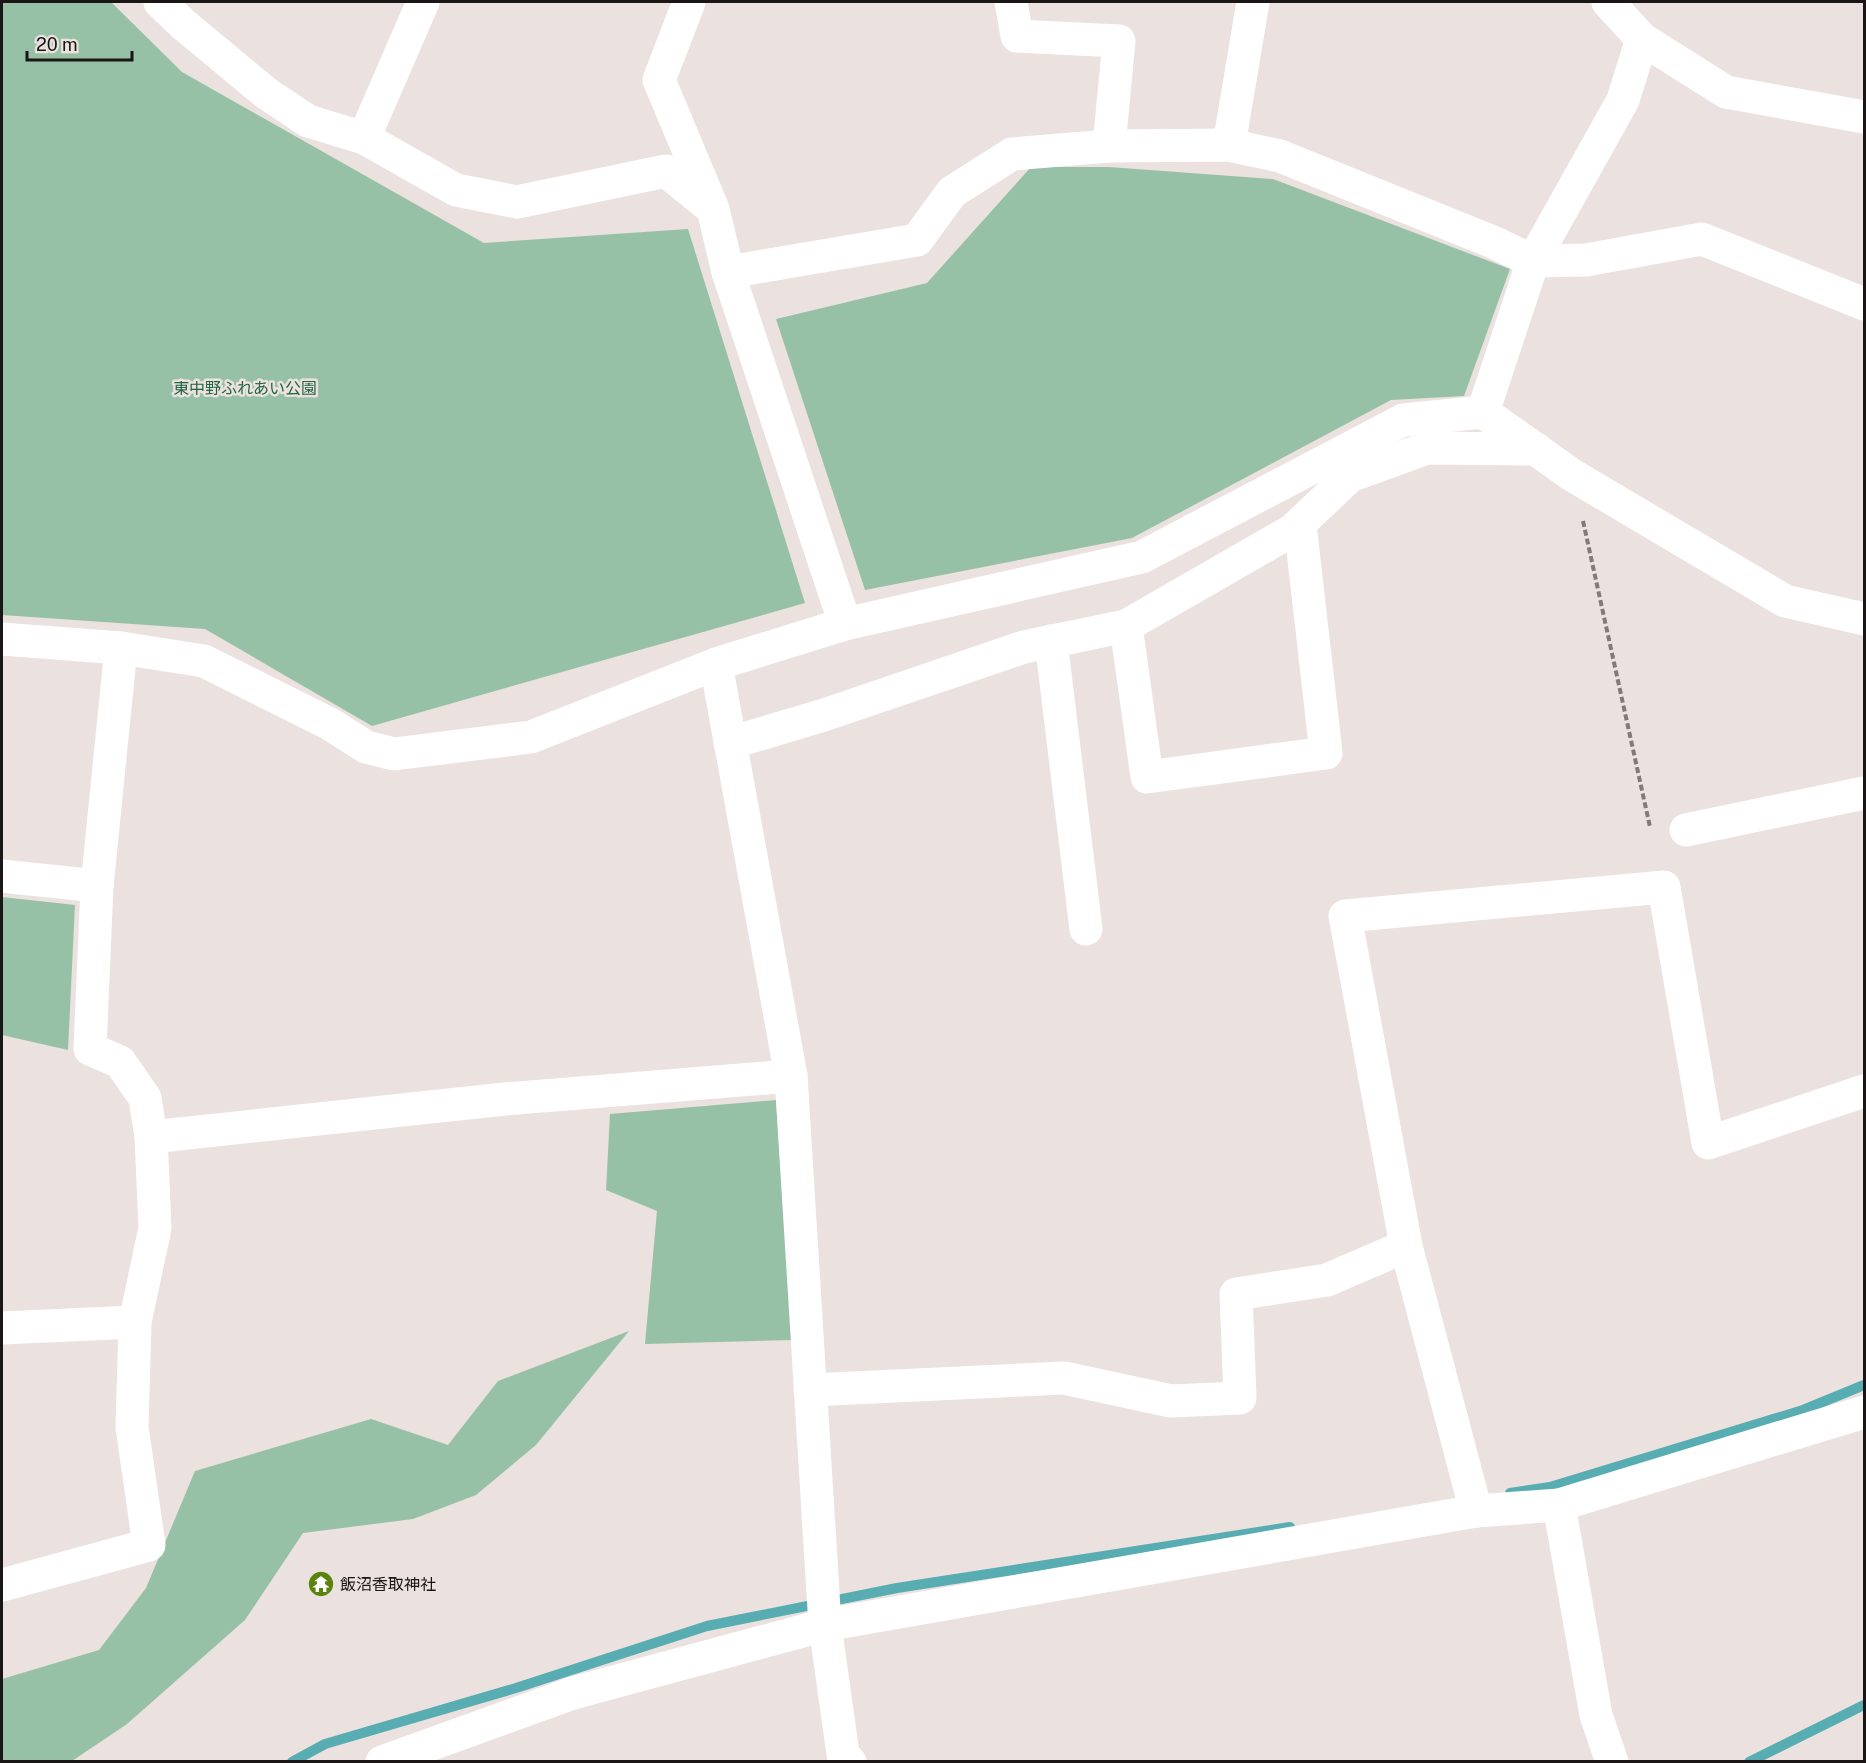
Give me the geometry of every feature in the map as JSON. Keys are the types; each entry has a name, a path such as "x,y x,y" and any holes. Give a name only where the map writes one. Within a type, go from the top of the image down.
{"street":[{"path":"160,2 266,93 308,121 364,138 456,190 517,202 666,171 713,209"},
{"path":"364,138 423,2"},
{"path":"689,2 658,80 713,209 728,272 845,624"},
{"path":"1011,2 1017,36 1119,41 1109,146"},
{"path":"1229,146 1253,2"},
{"path":"1608,2 1642,39 1726,92 1864,117"},
{"path":"1483,412 1533,261 1623,100 1642,39"},
{"path":"728,272 916,240 952,192 1012,154 1109,146 1229,146 1280,156 1493,242 1533,261 1586,260 1702,240 1864,304"},
{"path":"2,639 121,648 204,661 330,724 366,747 394,754 531,737 716,664 845,624 1142,557 1403,420 1483,412 1572,475 1785,601 1864,619"},
{"path":"730,743 824,715 1024,647 1126,626 1293,530 1350,476 1427,448 1536,449"},
{"path":"1126,626 1147,777 1326,753 1300,524"},
{"path":"1051,641 1086,929"},
{"path":"2,1585 149,1545 132,1427 135,1322 155,1228 151,1137 145,1098 120,1062 90,1049 97,886 121,648"},
{"path":"716,664 791,1076 825,1625 843,1754 850,1761"},
{"path":"1686,830 1864,793"},
{"path":"2,876 97,886"},
{"path":"1476,1510 1406,1246 1345,916 1664,887 1708,1143 1864,1091"},
{"path":"151,1137 505,1099 791,1076"},
{"path":"810,1390 1064,1378 1171,1401 1240,1398 1236,1294 1327,1280 1406,1246"},
{"path":"2,1328 135,1322"},
{"path":"382,1761 573,1693 825,1625 1476,1510 1559,1505 1864,1412"},
{"path":"1559,1505 1596,1715 1612,1761"}],"path":[{"path":"1572,475 1651,830"}],"green space":[{"name":"東中野ふれあい公園","path":"2,2 111,2 182,72 484,243 688,229 805,603 372,726 205,629 2,615"},
{"path":"1031,167 1109,167 1273,179 1510,269 1464,396 1391,400 1132,538 865,590 776,319 927,283"},
{"path":"2,897 75,905 68,1050 2,1035"},
{"path":"776,1100 792,1340 645,1344 657,1211 606,1190 610,1114"},
{"path":"629,1331 536,1445 476,1495 413,1519 303,1533 245,1620 127,1724 72,1761 2,1762 2,1679 99,1650 146,1588 195,1471 371,1419 448,1445 498,1381"}],"waterway":[{"path":"1510,1493 1550,1487 1803,1410 1864,1385"},
{"path":"292,1762 325,1744 516,1688 707,1626 897,1588 1290,1527"},
{"path":"1749,1762 1864,1705"}],"place":[{"name":"飯沼香取神社","path":"321,1584"}]}
